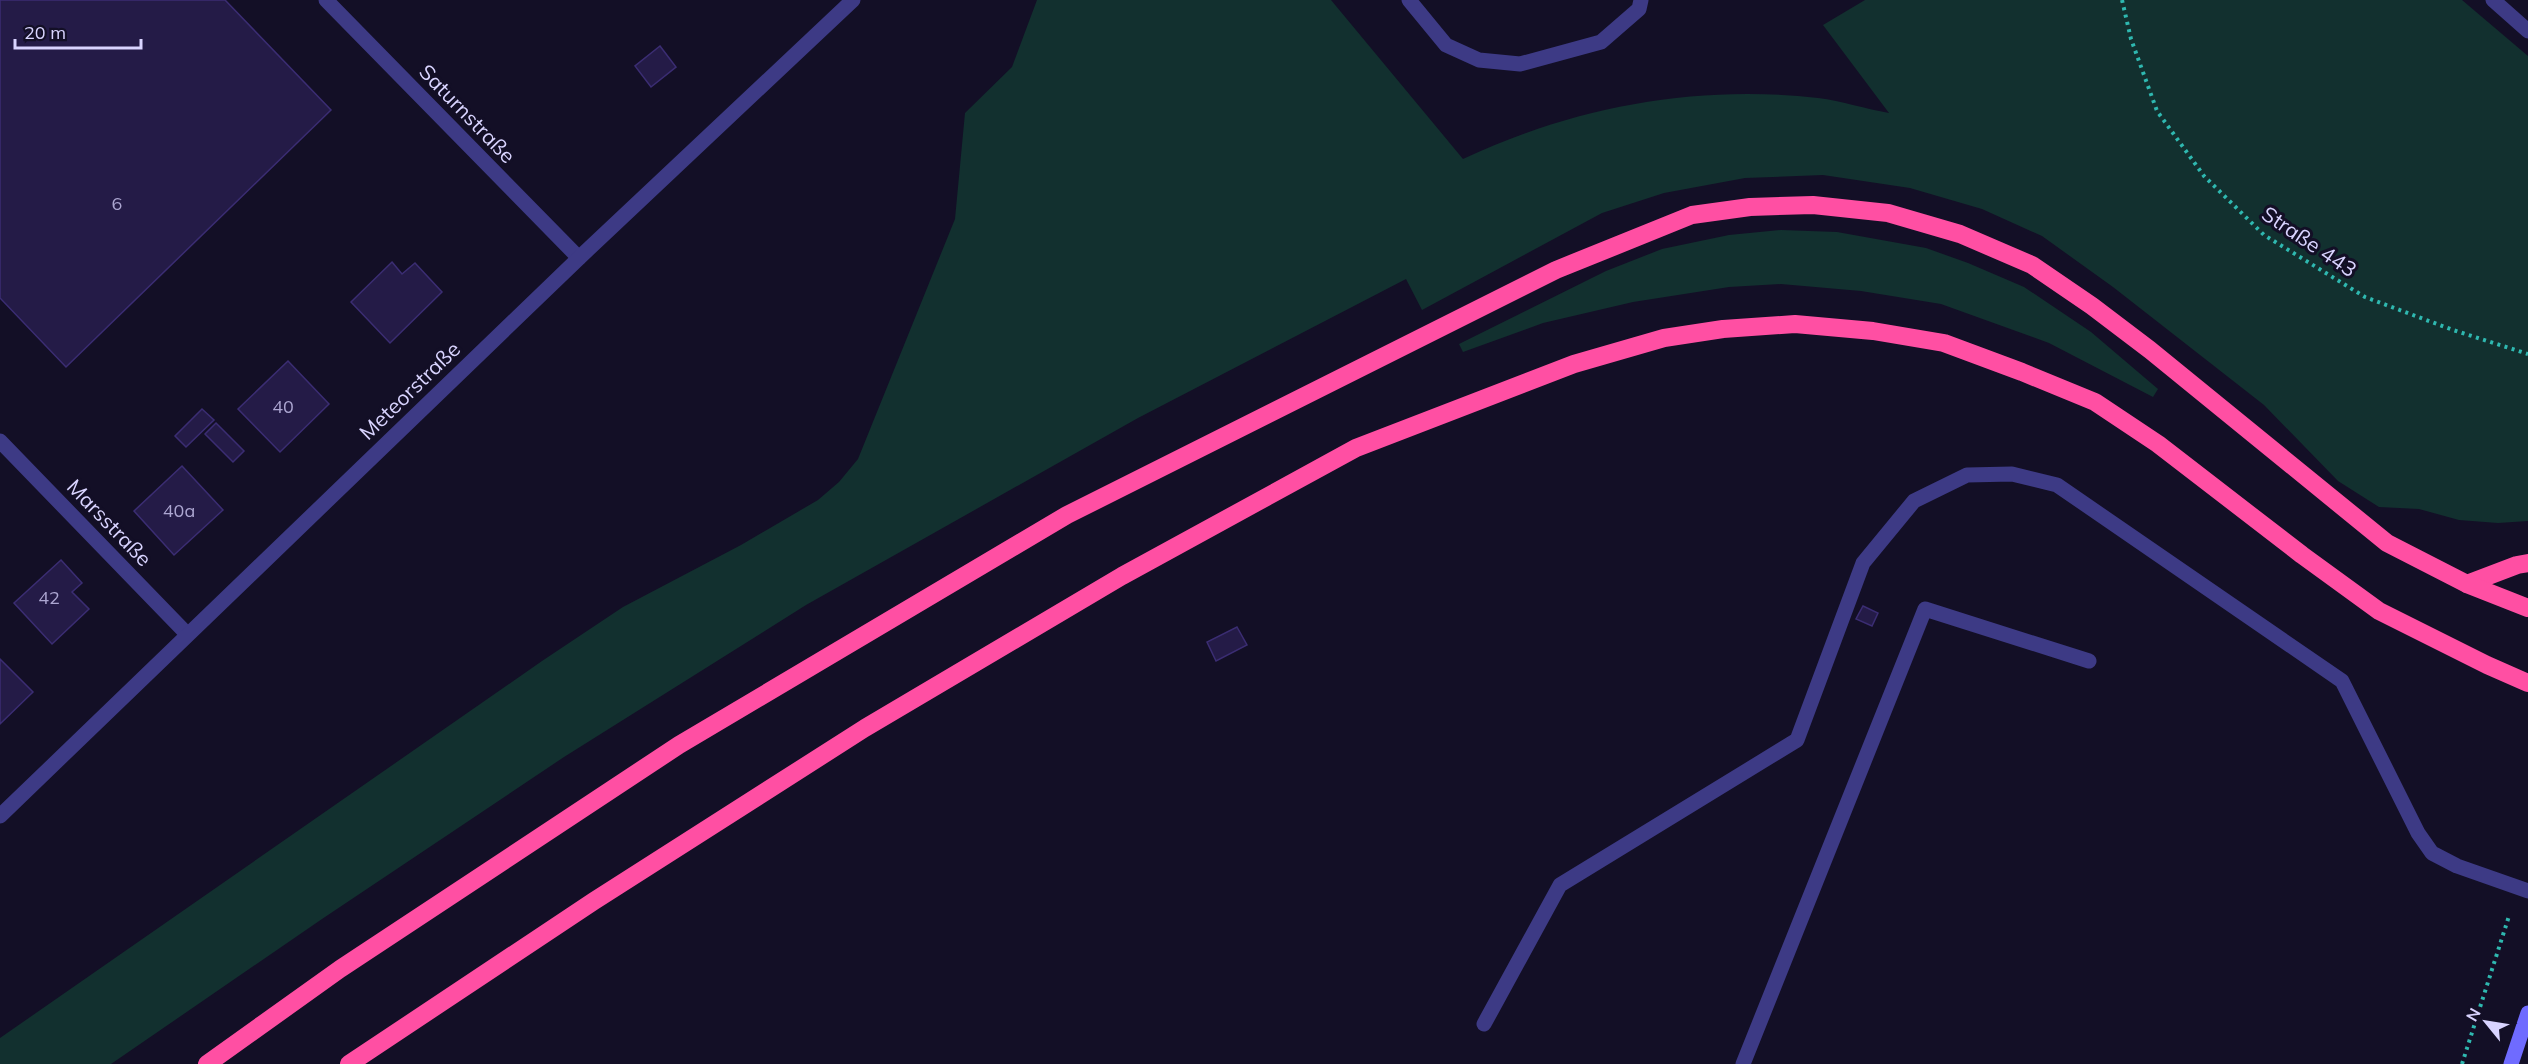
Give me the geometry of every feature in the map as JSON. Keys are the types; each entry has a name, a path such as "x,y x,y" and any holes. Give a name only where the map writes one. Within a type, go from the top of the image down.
{"highway":[{"path":"207,1064 340,969 679,745 1067,515 1556,270 1692,215 1750,207 1813,205 1888,213 1960,234 2032,265 2092,306 2150,350 2387,543 2466,584 2528,608"},
{"path":"349,1064 594,901 865,728 1122,576 1356,448 1574,364 1664,338 1723,328 1795,324 1873,331 1944,343 2022,372 2095,402 2157,444 2301,555 2379,611 2528,683"},
{"path":"2466,584 2528,563"}],"main road":[{"path":"2511,1064 2528,1013"}],"street":[{"name":"Saturnstraße","path":"326,0 579,258"},
{"name":"Meteorstraße","path":"0,816 579,258 853,0"},
{"path":"1409,0 1446,45 1479,60 1520,64 1601,42 1639,9 1641,0"},
{"path":"2493,0 2528,31"},
{"name":"Marsstraße","path":"0,441 187,634"},
{"path":"1484,1024 1560,885 1797,740 1863,563 1914,501 1967,475 2012,474 2057,485 2342,681 2418,832 2432,854 2457,866 2523,889"},
{"path":"1743,1064 1925,609 2089,660"}],"path":[{"name":"Straße 443","path":"2122,0 2132,39 2157,111 2204,176 2264,235 2365,297 2453,330 2528,354"},
{"path":"2462,1064 2523,889"}],"green space":[{"path":"1037,0 1331,0 1463,159 1505,141 1591,113 1681,97 1772,94 1827,99 1889,113 1823,25 1865,0 2462,0 2528,56 2528,521 2498,523 2459,520 2419,509 2379,507 2338,481 2264,405 2113,287 2042,236 1982,209 1910,188 1823,175 1745,178 1664,193 1602,213 1422,310 1406,279 1138,418 806,605 564,757 111,1064 0,1064 0,1038 542,661 623,607 741,545 818,500 839,482 858,459 955,219 965,113 1012,67"},
{"path":"1781,230 1837,232 1926,248 1968,263 2024,287 2091,332 2158,389 2153,397 2049,343 1941,304 1861,291 1781,284 1729,287 1633,302 1543,323 1463,352 1459,344 1606,271 1662,249 1729,235"}],"building":[{"path":"0,0 225,0 331,110 66,367 0,298"},
{"path":"660,46 676,67 651,87 635,66"},
{"path":"392,262 402,274 415,263 442,292 390,343 351,302"},
{"path":"288,361 329,404 280,452 238,409"},
{"path":"202,409 214,420 186,447 175,436"},
{"path":"216,423 244,451 233,462 205,434"},
{"path":"182,466 223,510 174,555 134,511"},
{"path":"61,560 82,583 72,592 89,609 52,644 14,603"},
{"path":"1863,606 1878,613 1872,626 1856,619"},
{"path":"1237,627 1247,645 1216,661 1207,642"},
{"path":"0,659 33,692 0,724"}]}
